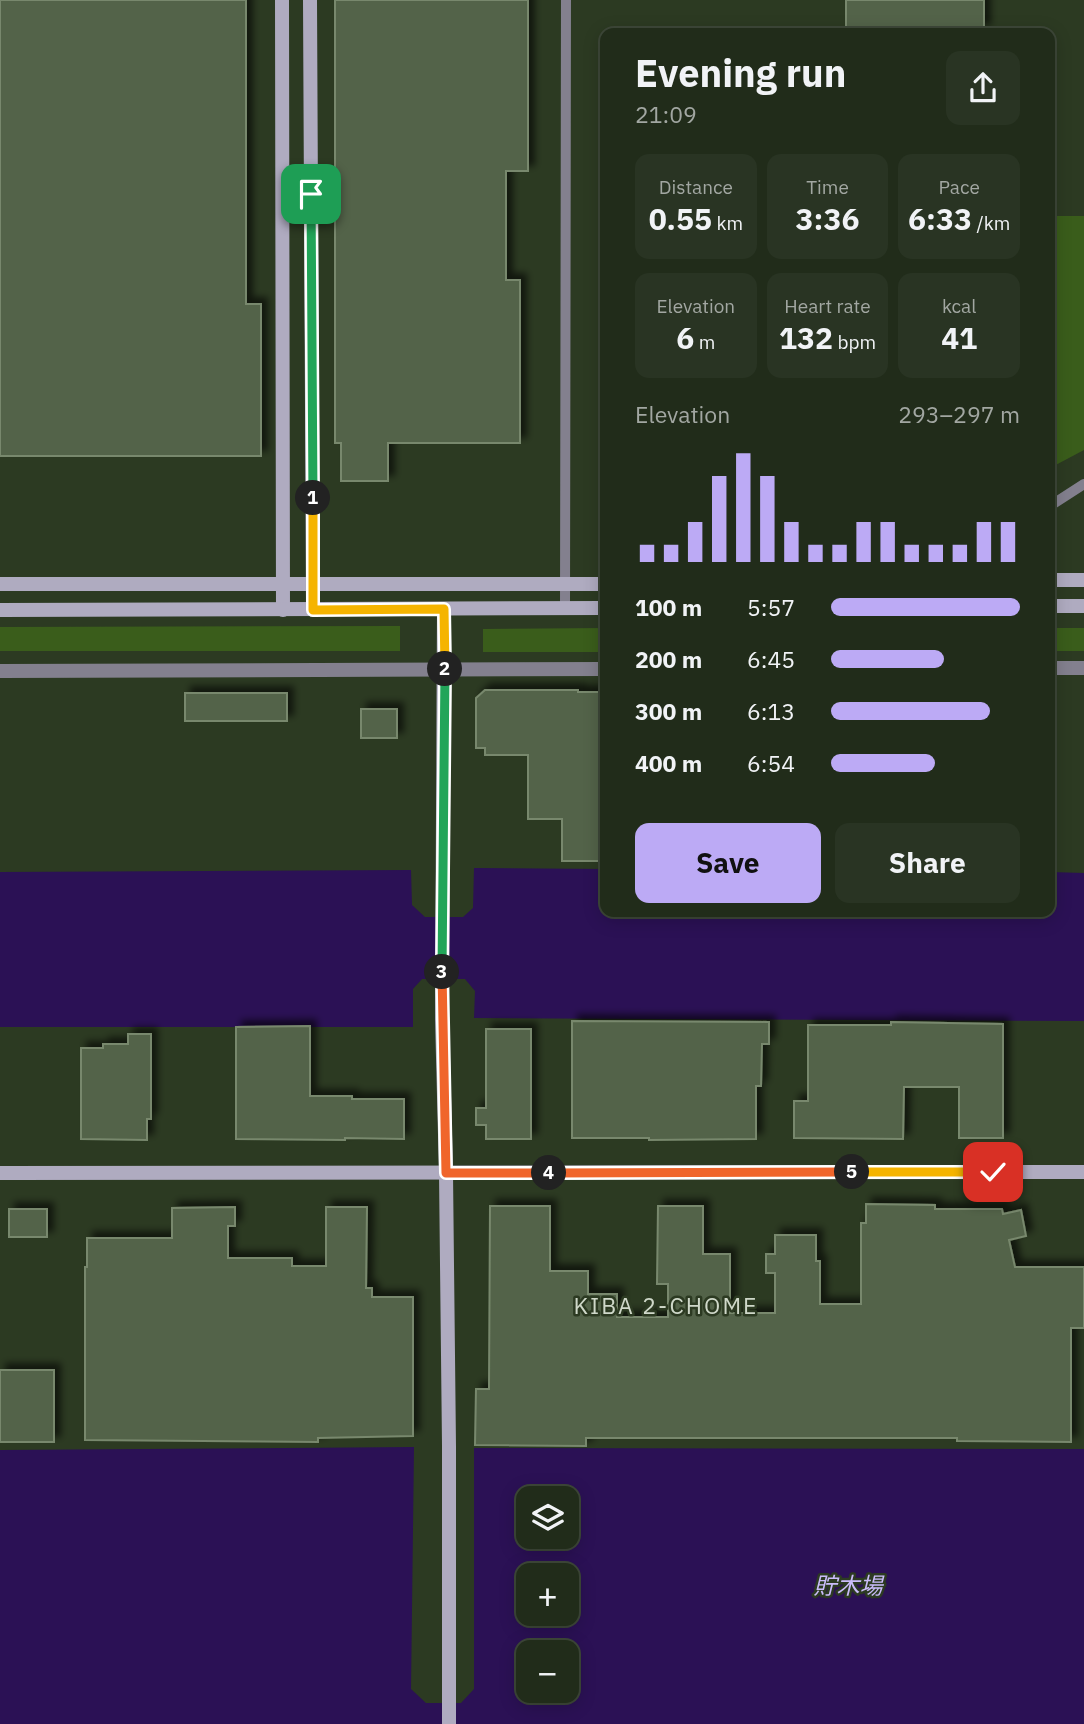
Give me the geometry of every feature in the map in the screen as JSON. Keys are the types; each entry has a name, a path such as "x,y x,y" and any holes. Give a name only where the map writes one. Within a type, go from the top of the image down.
{"street":[{"path":"282,0 283,610"},
{"path":"310,0 313,610"},
{"path":"1055,580 1084,580"},
{"path":"0,584 600,584"},
{"path":"1055,606 1084,606"},
{"path":"0,610 600,608"},
{"path":"444,609 442,1019 446,1173 449,1724"},
{"path":"1055,668 1084,668"},
{"path":"0,671 600,669"},
{"path":"0,1173 1084,1172"}],"lane":[{"path":"565,608 566,0"},
{"path":"1055,503 1084,484"}],"green space":[{"path":"1055,216 1084,216 1084,450 1055,465"},
{"path":"400,626 400,651 0,651 0,627"},
{"path":"600,628 600,652 483,652 483,629"},
{"path":"1055,628 1084,628 1084,651 1055,651"}],"water":[{"path":"474,868 600,869 600,917 1055,917 1055,872 1084,873 1084,1021 474,1018 475,991 465,979 422,979 413,989 413,1027 0,1027 0,872 411,870 412,905 425,917 463,917 473,908"},
{"name":"貯木場","path":"414,1447 411,1689 426,1703 461,1703 474,1689 474,1448 1084,1449 1084,1724 0,1724 0,1450"}],"building":[{"path":"0,0 246,0 246,304 261,304 261,456 0,456"},
{"path":"335,0 528,0 528,171 506,171 506,280 520,280 520,443 388,443 388,481 341,481 341,443 335,443"},
{"path":"846,0 984,0 984,28 846,28"},
{"path":"485,690 600,692 600,861 562,861 562,819 528,819 528,755 485,755 485,748 476,748 476,698"},
{"path":"185,693 287,693 287,721 185,721"},
{"path":"361,709 397,709 397,738 361,738"},
{"path":"572,1021 769,1022 769,1044 762,1044 761,1086 756,1086 756,1139 572,1138"},
{"path":"891,1022 1003,1024 1003,1138 959,1138 959,1087 904,1087 903,1139 794,1138 794,1101 808,1101 808,1025 891,1025"},
{"path":"310,1026 310,1096 404,1099 404,1139 236,1139 236,1027"},
{"path":"486,1029 531,1029 531,1139 486,1139 486,1125 476,1125 476,1108 486,1108"},
{"path":"128,1034 151,1034 151,1119 147,1119 147,1140 81,1139 81,1048 103,1048 103,1044 128,1044"},
{"path":"866,1204 935,1205 935,1209 1002,1209 1003,1214 1021,1210 1026,1236 1009,1240 1015,1267 1084,1267 1084,1328 1071,1328 1071,1442 957,1441 957,1438 586,1438 586,1446 475,1445 476,1389 489,1389 490,1206 550,1206 550,1271 588,1271 588,1294 617,1294 617,1317 668,1317 668,1284 657,1284 658,1206 703,1206 703,1254 730,1254 730,1313 775,1313 775,1273 766,1273 766,1254 775,1254 775,1235 816,1235 816,1261 820,1261 820,1304 861,1304 861,1223 866,1223"},
{"path":"235,1207 235,1226 228,1226 228,1258 292,1258 292,1266 326,1266 326,1207 367,1207 366,1288 372,1288 372,1297 413,1297 413,1436 318,1438 318,1442 85,1440 87,1238 172,1238 172,1208"},
{"path":"9,1209 47,1209 47,1237 9,1237"},
{"path":"0,1370 54,1370 54,1442 0,1442"}],"district":[{"name":"KIBA 2-CHOME","path":"666,1306"}],"route":[{"path":"311,194 313,610 444,609 442,1019 446,1173 993,1172"}]}
